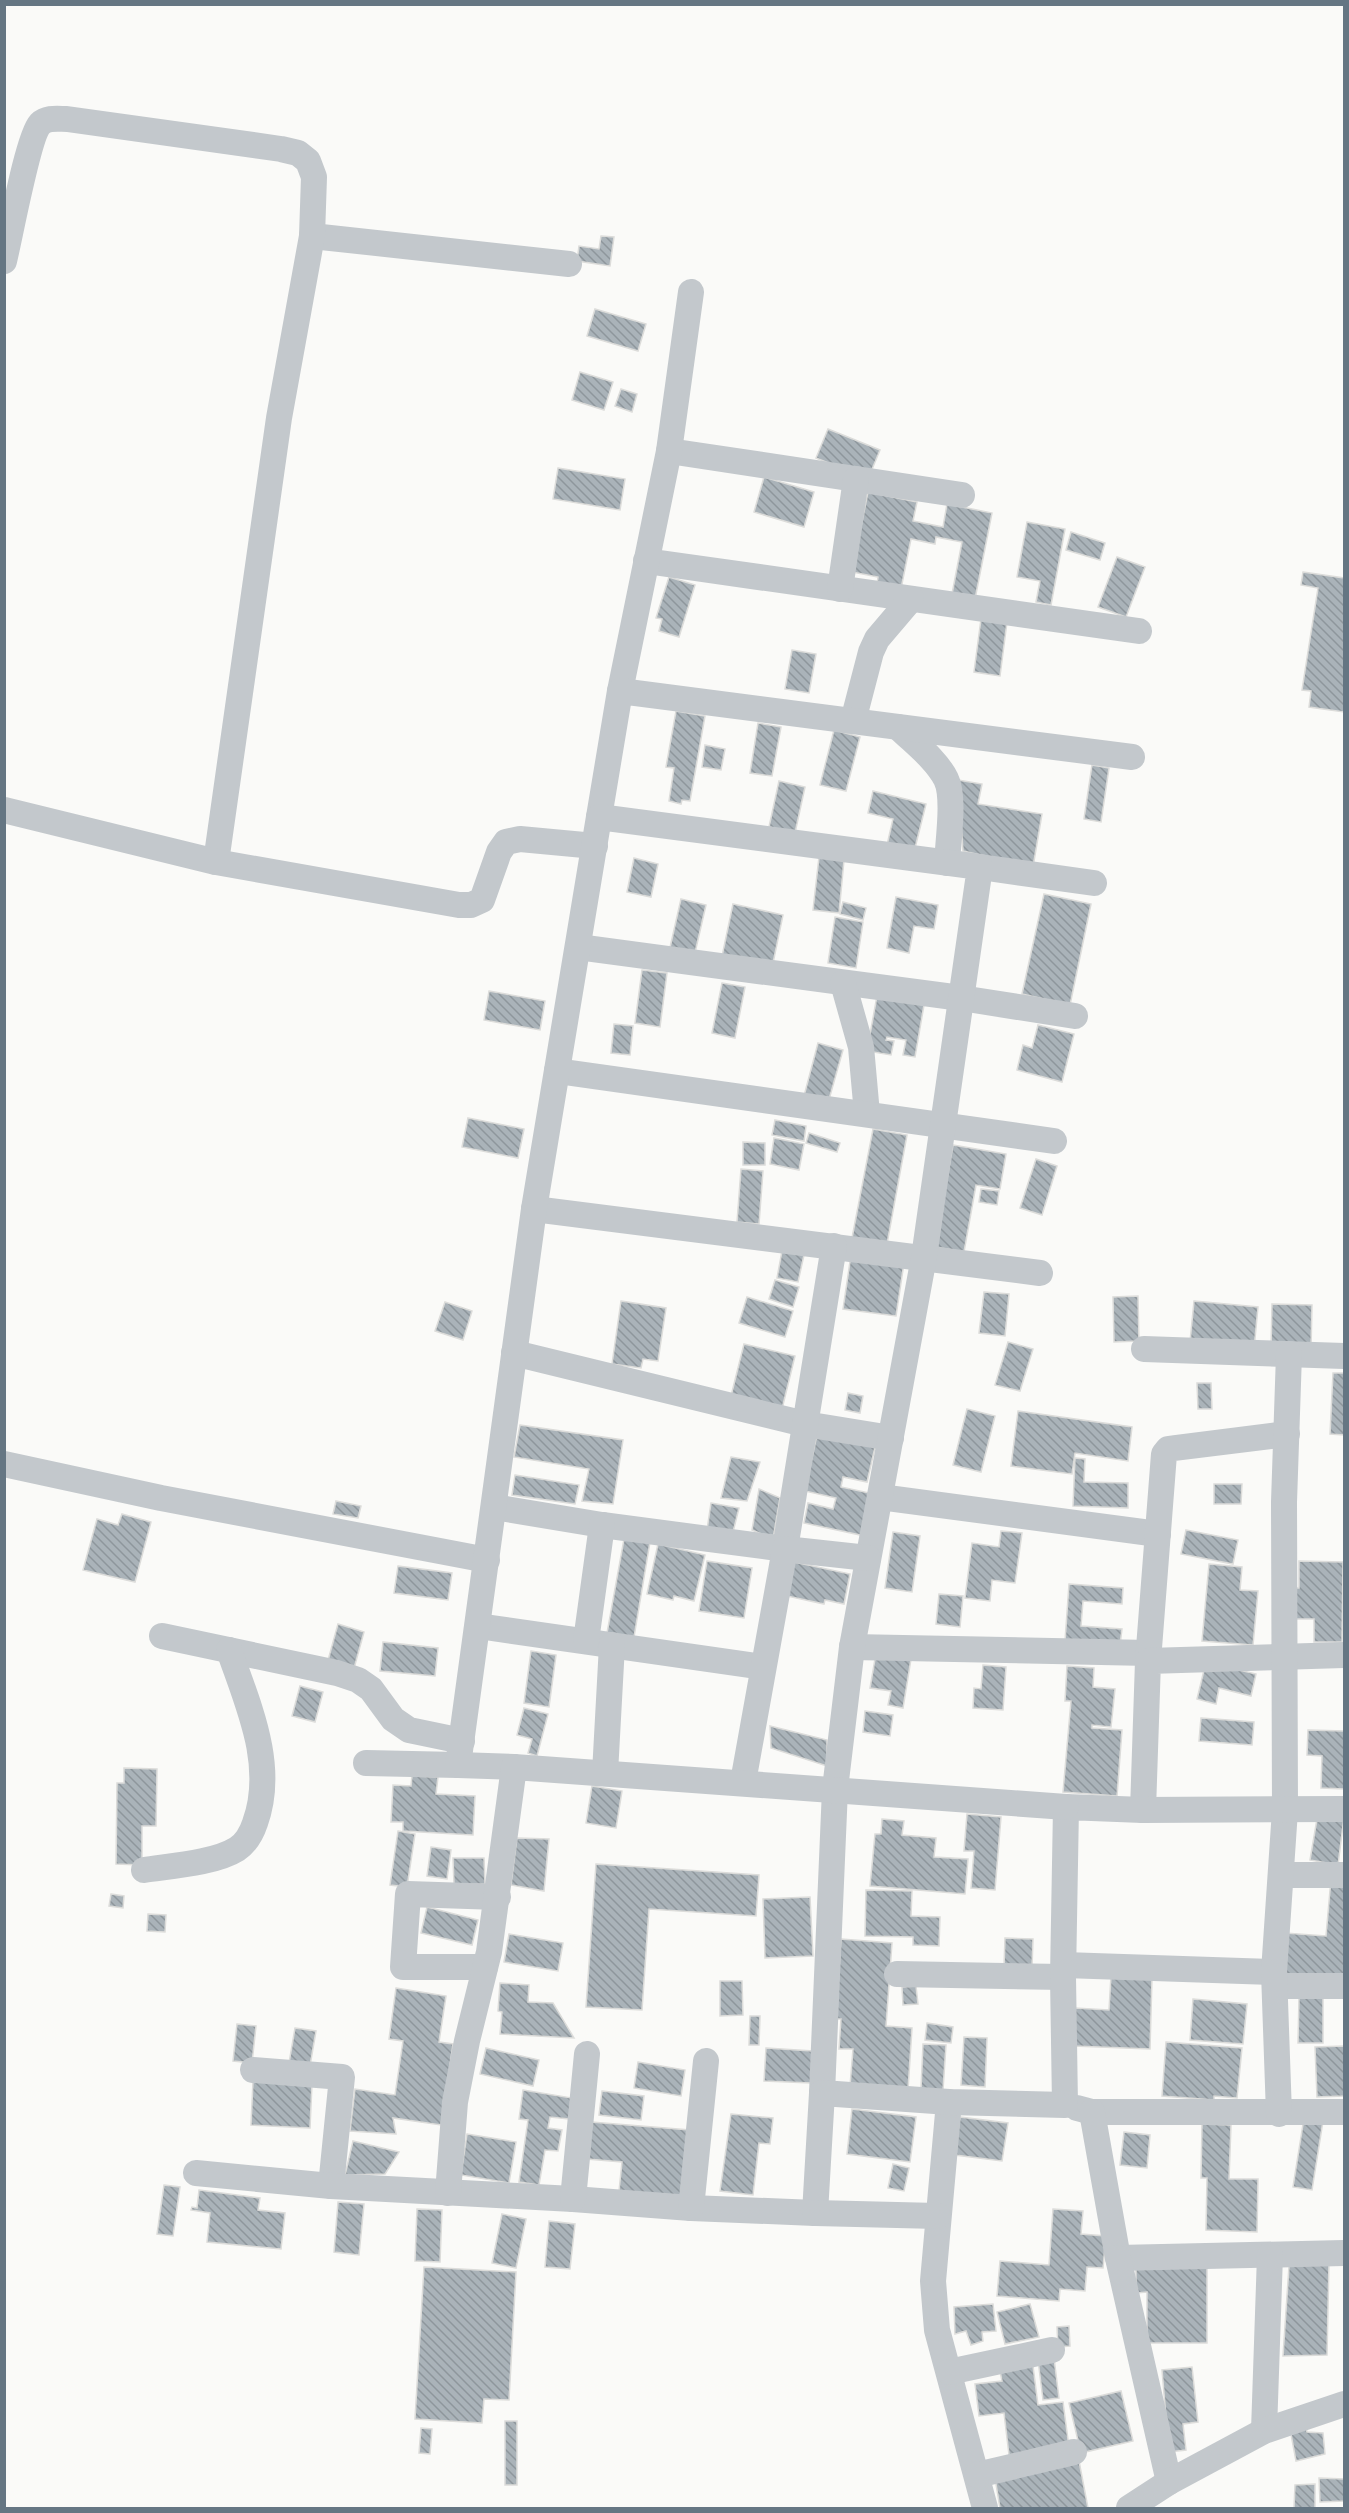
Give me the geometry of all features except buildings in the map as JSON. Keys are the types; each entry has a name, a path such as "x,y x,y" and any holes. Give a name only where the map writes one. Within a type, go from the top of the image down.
{"street":[{"path":"4,261 35,133 39,125 51,119 298,153 308,161 314,177 312,236 279,417 216,862"},
{"path":"312,236 569,264"},
{"path":"460,1753 534,1209 620,691 669,451 691,292"},
{"path":"669,451 962,495"},
{"path":"840,589 856,479"},
{"path":"646,561 1139,631"},
{"path":"853,721 871,652 877,639 911,599"},
{"path":"620,691 1132,757"},
{"path":"898,727 937,766 947,781 949,793 947,863"},
{"path":"4,810 216,862 459,905 471,905 482,900 506,842 520,839 595,846"},
{"path":"599,817 1094,883"},
{"path":"815,2213 835,1789 852,1647 924,1257 980,867"},
{"path":"578,947 961,998 1075,1016"},
{"path":"843,982 861,1047 867,1113"},
{"path":"557,1071 1054,1141"},
{"path":"534,1209 1040,1273"},
{"path":"743,1782 785,1549 834,1246"},
{"path":"1144,1349 1344,1356"},
{"path":"514,1353 805,1424 891,1438"},
{"path":"1279,2114 1274,1979 1285,1810 1284,1502 1289,1354"},
{"path":"1143,1810 1148,1657 1161,1466 1168,1449 1287,1434"},
{"path":"4,1464 161,1498 487,1560"},
{"path":"880,1497 1158,1534"},
{"path":"494,1507 602,1526 868,1558"},
{"path":"586,1641 602,1526"},
{"path":"478,1626 763,1667"},
{"path":"162,1636 337,1673 358,1680 371,1689 393,1719 409,1730 460,1753 514,1767 1066,1807 1143,1810 1344,1809"},
{"path":"605,1773 612,1645"},
{"path":"852,1647 1148,1657 1344,1655"},
{"path":"144,1870 212,1858 237,1849 252,1833 260,1811 264,1777 256,1729 229,1650"},
{"path":"366,1763 460,1753"},
{"path":"448,2193 454,2102 485,1967 498,1897 514,1767"},
{"path":"1065,2105 1063,1971 1066,1807"},
{"path":"1281,1875 1344,1875"},
{"path":"485,1967 403,1967 408,1894 498,1897"},
{"path":"897,1974 1063,1971 1274,1979 1344,1986"},
{"path":"573,2199 587,2054"},
{"path":"691,2208 706,2061"},
{"path":"253,2070 342,2077 331,2186"},
{"path":"822,2093 950,2102 1065,2105 1092,2112 1279,2114 1344,2112"},
{"path":"950,2102 933,2281 937,2330 985,2508"},
{"path":"1092,2112 1118,2258 1169,2482"},
{"path":"196,2173 331,2186 691,2208 938,2216"},
{"path":"1118,2258 1344,2253"},
{"path":"1264,2431 1269,2255"},
{"path":"949,2372 1052,2350"},
{"path":"1129,2508 1169,2482 1264,2431 1344,2404"},
{"path":"977,2475 1074,2452"}]}
